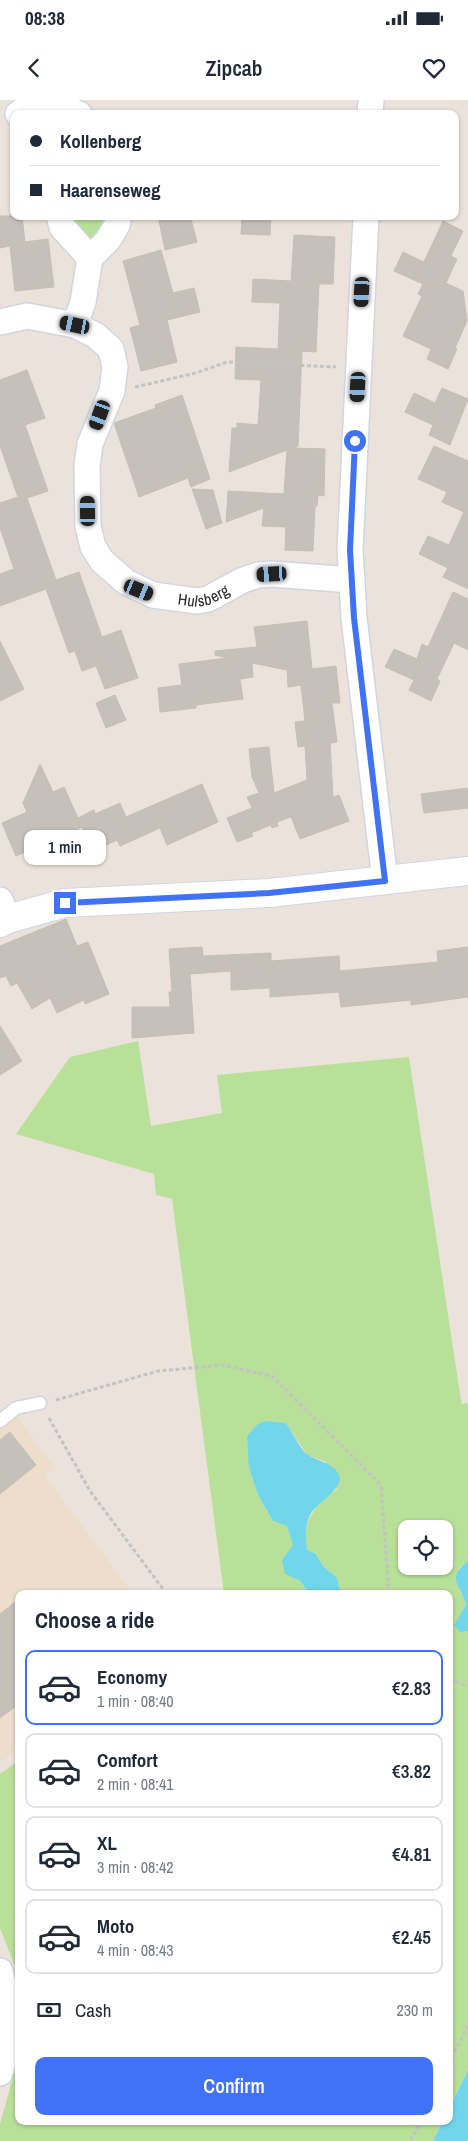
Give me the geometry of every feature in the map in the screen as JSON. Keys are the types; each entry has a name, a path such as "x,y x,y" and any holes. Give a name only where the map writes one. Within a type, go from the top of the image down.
{"street":[{"path":"22,110 29,104 58,104 71,110"},
{"path":"60,220 62,227 90,258"},
{"path":"75,325 83,302 90,258 108,240 118,220"},
{"path":"366,220 350,550 354,618 385,881"},
{"name":"Hulsberg","path":"0,322 26,316 75,325 95,335 111,349 115,367 112,391 90,444 87,466 88,526 93,547 102,561 126,582 153,595 197,601 208,599 243,580 258,575 352,580"},
{"path":"3,914 65,903 269,893 468,871"},
{"path":"0,1972 5,1993 7,2020 5,2047 0,2073"}],"lane":[{"path":"0,1421 16,1408 40,1403"}],"path":[{"path":"112,391 196,373 227,362 359,369"},
{"path":"164,1590 90,1491 40,1403 77,1395 158,1371 223,1365 272,1376 381,1485 389,1590"},
{"path":"453,1680 468,1686"},
{"path":"453,2056 468,2025"},
{"path":"411,2141 418,2125"}],"shaded area":[{"path":"16,1415 55,1468 45,1476 130,1590 15,1590 15,1751 0,1763 0,1427"}],"green space":[{"path":"70,220 107,220 98,234 88,239"},
{"path":"138,1041 151,1126 222,1113 217,1075 409,1057 460,1394 462,1404 468,1403 468,1561 459,1568 459,1591 466,1605 455,1625 460,1631 468,1631 468,2070 453,2101 453,1590 340,1590 337,1578 323,1566 316,1554 307,1550 306,1530 308,1522 316,1508 337,1489 326,1462 307,1455 286,1423 266,1421 249,1468 258,1495 273,1521 287,1526 294,1545 282,1560 307,1590 223,1590 172,1199 156,1195 154,1174 16,1134 70,1057"},
{"path":"15,1763 15,1967 0,1928 0,1774"},
{"path":"15,2070 15,2125 441,2125 433,2141 0,2141 0,2124"}],"water":[{"path":"266,1421 286,1423 305,1453 332,1466 338,1473 340,1479 335,1489 310,1515 307,1523 306,1537 307,1550 316,1554 323,1566 337,1578 340,1590 307,1590 299,1580 285,1574 282,1560 293,1545 287,1526 273,1521 258,1495 249,1468 247,1436 258,1424"},
{"path":"468,1561 468,1631 460,1632 454,1625 466,1605 456,1578 461,1567"},
{"path":"468,2070 468,2141 433,2141 441,2125 453,2125 453,2101"}],"building":[{"path":"0,216 10,216 10,220 22,220 25,242 48,239 54,287 15,291 10,246 0,248"},
{"path":"159,220 191,220 197,242 165,250"},
{"path":"242,220 271,220 270,235 241,234"},
{"path":"443,221 463,231 451,256 457,259 446,283 463,291 467,321 448,369 427,359 431,349 403,336 422,296 418,294 423,284 394,271 403,252 424,262"},
{"path":"294,235 335,237 333,284 319,284 316,352 302,351 298,446 292,448 325,449 324,496 318,495 317,506 315,506 313,551 285,550 286,527 262,526 264,508 226,522 228,491 284,494 287,450 229,472 232,428 237,428 237,423 258,425 261,380 235,379 236,347 278,349 280,303 252,302 253,279 291,281"},
{"path":"161,250 173,293 194,288 200,312 167,320 177,362 141,371 130,328 140,325 123,261"},
{"path":"27,370 45,418 25,425 48,491 27,498 56,580 79,572 102,637 121,630 138,678 105,689 96,666 82,671 75,651 69,653 46,589 0,606 0,574 14,569 0,528 0,503 18,497 0,446 0,380"},
{"path":"442,388 468,399 450,445 429,435 433,425 405,412 414,393 435,403"},
{"path":"182,395 210,479 191,487 188,478 139,497 114,423 156,408 155,405"},
{"path":"434,446 468,461 468,502 464,512 442,502 447,492 418,479"},
{"path":"192,489 213,490 222,523 206,529"},
{"path":"468,503 468,589 443,577 448,568 419,554 428,536 449,545"},
{"path":"453,592 468,599 468,650 454,643 437,679 440,681 431,701 409,690 414,680 385,667 394,649 417,659 422,644 428,647"},
{"path":"307,621 312,669 336,666 340,703 332,703 337,742 330,743 333,797 339,795 349,821 300,839 291,817 277,822 278,826 272,828 271,825 251,833 253,836 237,842 227,818 252,808 247,797 259,793 252,777 249,749 269,747 274,793 307,780 305,746 298,747 295,722 305,721 301,685 288,687 287,670 252,663 253,677 240,679 243,699 196,705 196,708 160,712 158,688 182,685 179,664 228,658 215,655 215,651 257,647 254,627"},
{"path":"0,641 24,689 0,701"},
{"path":"115,695 126,720 106,728 96,703"},
{"path":"40,764 53,792 64,787 78,818 94,810 95,814 120,803 126,817 202,784 218,822 167,845 160,828 120,846 117,840 93,851 82,827 16,856 2,823 27,812 23,803"},
{"path":"468,788 468,808 424,813 421,794"},
{"path":"66,919 77,946 88,942 109,994 85,1004 84,1000 57,1013 50,998 32,1009 17,983 11,986 6,976 0,978 0,946"},
{"path":"202,947 203,956 271,953 271,961 339,956 340,971 438,962 437,951 468,947 468,997 411,1005 411,1000 341,1007 339,992 270,997 270,988 231,990 231,971 190,974 194,1033 132,1038 132,1007 170,1007 169,992 172,992 169,949"},
{"path":"0,1026 22,1061 0,1075"},
{"path":"10,1432 36,1465 0,1494 0,1440"},
{"path":"15,1602 15,1707 0,1718 0,1614"}],"route":[{"path":"65,903 269,893 385,881 354,618 350,550 355,441"}]}
